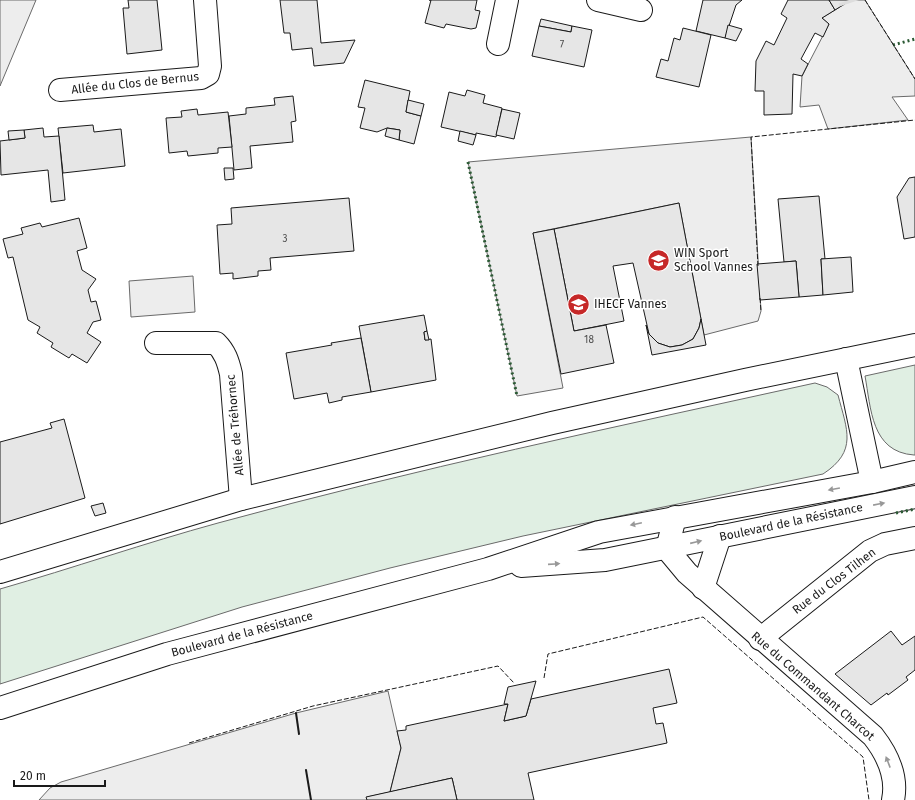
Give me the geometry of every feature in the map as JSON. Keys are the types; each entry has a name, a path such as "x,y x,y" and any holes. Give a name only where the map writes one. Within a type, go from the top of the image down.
{"street":[{"name":"Allée du Clos de Bernus","path":"60,90 202,78 208,74 210,66 205,0"},
{"path":"498,44 507,0"},
{"path":"598,0 641,10"},
{"name":"Allée de Tréhornec","path":"156,343 216,343 224,351 229,362 231,374 241,499"},
{"path":"0,572 241,499 552,423 846,359 915,346"},
{"path":"846,359 872,482"},
{"name":"Boulevard de la Résistance","path":"0,708 167,654 488,568 599,532 872,482 915,472"},
{"name":"Boulevard de la Résistance","path":"488,568 605,560 667,549 720,536 915,497"},
{"path":"667,549 675,518"},
{"path":"703,588 720,536"},
{"name":"Rue du Clos Tilhen","path":"760,639 870,551 885,544 915,538"},
{"name":"Rue du Commandant Charcot","path":"667,549 687,573 703,588 873,736 883,749 890,763 894,780 893,800"}],"green space":[{"path":"915,365 914,455 900,452 889,446 881,437 872,414 865,376"},
{"path":"815,383 827,387 838,395 847,439 846,448 841,457 823,474 523,536 390,568 242,607 0,684 0,589 136,547 292,503 515,449"}],"shaded area":[{"path":"0,0 36,0 0,86"},
{"path":"851,0 865,0 915,79 915,96 892,97 908,120 828,129 819,105 800,107 802,76 829,24 822,18"},
{"path":"751,137 761,311 758,321 704,335 679,203 533,233 563,388 517,396 468,162"},
{"path":"193,276 195,312 131,317 129,281"},
{"path":"388,691 401,748 390,792 367,797 367,800 39,800 50,788 61,782 296,713"}],"building":[{"path":"128,0 157,0 162,50 127,54 123,8 129,8"},
{"path":"280,0 317,0 321,43 355,40 344,63 314,66 312,48 292,50 290,33 284,33"},
{"path":"431,0 477,0 475,10 480,11 476,28 471,29 446,24 444,28 425,23"},
{"path":"703,0 742,0 736,5 725,38 696,31"},
{"path":"788,0 829,0 835,10 822,18 829,24 823,37 815,33 801,59 808,64 802,76 793,74 792,114 764,115 764,91 755,91 756,61 766,41 774,45 787,18 781,14"},
{"path":"829,0 851,0 835,10"},
{"path":"541,19 572,26 571,32 539,26"},
{"path":"728,25 742,29 736,41 725,38"},
{"path":"539,26 571,32 572,26 592,30 584,67 532,56"},
{"path":"683,28 711,35 699,87 656,77 661,59 668,61 674,38 680,40"},
{"path":"365,80 410,91 406,112 421,116 414,144 399,140 400,130 387,128 377,132 360,128 365,108 358,107"},
{"path":"467,90 485,95 483,103 502,108 496,137 476,133 476,135 441,127 449,92 465,96"},
{"path":"293,96 296,121 291,122 293,142 250,146 252,168 234,170 229,116 246,114 246,108 275,105 274,98"},
{"path":"408,100 424,104 421,116 406,112"},
{"path":"197,109 198,115 228,112 232,147 218,148 218,153 188,156 187,151 169,153 166,118 182,117 181,111"},
{"path":"502,109 520,113 514,139 496,135"},
{"path":"93,125 94,132 121,129 125,166 63,173 58,128"},
{"path":"43,128 44,137 59,136 65,200 51,202 48,170 1,175 0,141 25,138 24,130"},
{"path":"387,128 400,130 399,140 385,136"},
{"path":"24,130 25,138 9,140 8,131"},
{"path":"460,131 476,135 473,145 458,141"},
{"path":"224,168 233,168 234,179 225,180"},
{"path":"915,177 915,237 904,239 897,197 909,178"},
{"path":"819,196 825,259 821,259 823,295 799,297 796,261 784,262 778,199"},
{"path":"349,198 354,251 270,258 271,270 258,271 258,276 233,279 233,273 220,274 217,225 232,224 231,208"},
{"path":"679,203 701,319 699,328 693,339 682,345 670,347 658,343 649,334 633,263 613,266 624,321 574,331 554,229"},
{"path":"79,218 87,248 77,251 82,270 96,279 88,290 91,302 96,301 101,320 93,322 87,333 101,342 87,363 72,354 69,358 51,347 53,343 37,333 40,327 28,320 13,257 8,258 3,239 23,234 21,228 40,223 42,227"},
{"path":"554,229 574,331 606,325 614,363 561,374 533,233"},
{"path":"851,257 853,292 823,295 821,259"},
{"path":"796,261 799,297 760,300 757,264"},
{"path":"424,315 427,331 424,332 425,340 431,339 436,380 371,392 359,326"},
{"path":"701,319 706,345 652,355 646,325 649,334 658,343 670,347 682,345 693,339 699,328"},
{"path":"427,331 429,340 425,340 424,332"},
{"path":"361,338 371,392 342,397 342,400 329,403 327,393 294,399 286,353"},
{"path":"64,419 85,498 0,524 0,442 52,428 50,423"},
{"path":"103,503 106,513 95,516 91,506"},
{"path":"891,631 902,645 915,636 915,670 906,677 908,680 888,695 887,693 871,705 835,674"},
{"path":"669,669 677,703 653,708 656,724 663,723 667,743 528,773 534,800 457,800 452,778 390,792 401,748 397,731 406,730 406,726 508,704 504,721 526,716 531,699"},
{"path":"536,681 526,716 504,721 508,704 504,704 508,687"},
{"path":"452,778 457,800 367,800 366,797"}],"hedge":[{"path":"893,45 915,39"},
{"path":"468,162 517,396"},
{"path":"896,513 915,509"}],"fence":[{"path":"865,0 915,79"},
{"path":"758,266 751,137 915,120"},
{"path":"760,298 761,311"},
{"path":"544,678 548,654 703,617 863,757 869,800"},
{"path":"189,743 313,706 498,666 514,683"}],"wall":[{"path":"296,713 299,734"},
{"path":"306,770 311,800"}],"place":[{"name":"WIN Sport School Vannes","path":"659,260"},
{"name":"IHECF Vannes","path":"578,304"}]}
